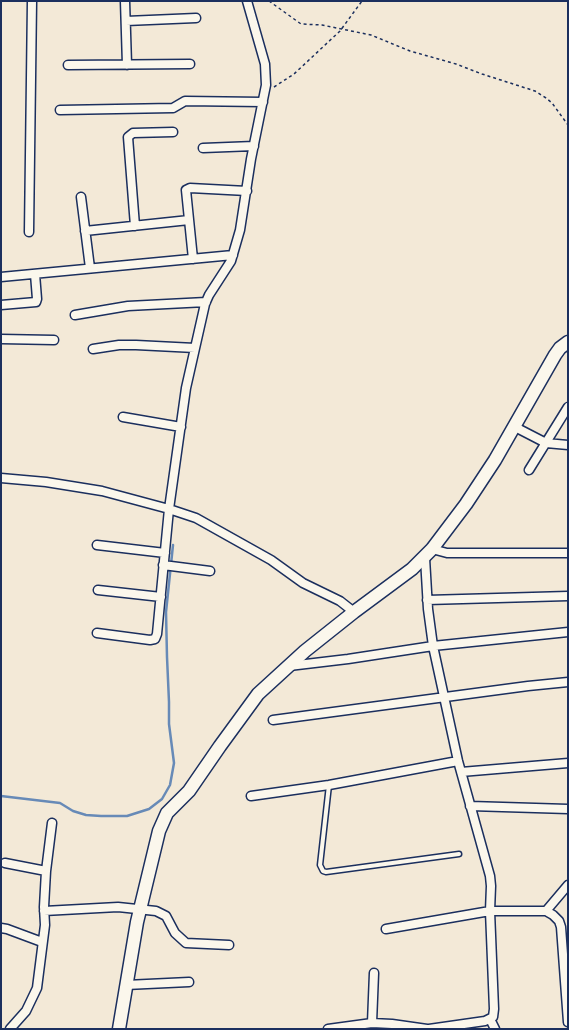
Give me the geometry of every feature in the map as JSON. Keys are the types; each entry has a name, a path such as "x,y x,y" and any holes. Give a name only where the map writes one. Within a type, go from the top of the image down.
{"street":[{"path":"29,232 32,1"},
{"path":"125,1 127,65"},
{"path":"97,633 150,640 155,638 157,634 161,598 168,566 165,553 169,509 186,388 206,302 233,255 240,230 266,85 265,64 247,1"},
{"path":"126,21 196,18"},
{"path":"68,66 190,64"},
{"path":"60,110 173,108 185,101 263,102"},
{"path":"135,226 128,137 133,133 173,132"},
{"path":"203,148 254,146"},
{"path":"193,259 186,191 188,188 247,191"},
{"path":"81,197 90,268"},
{"path":"85,231 189,220"},
{"path":"1,277 233,255"},
{"path":"1,305 36,302 35,274"},
{"path":"76,314 128,306 206,302"},
{"path":"1,339 54,340"},
{"path":"119,1029 140,909 159,830 167,813 191,788 258,694 354,612 412,569 428,553 477,488 515,427 555,355 560,348 568,342"},
{"path":"93,349 130,345 195,348"},
{"path":"529,470 568,407"},
{"path":"123,416 180,426"},
{"path":"515,427 546,443 568,445"},
{"path":"1,478 75,485 169,509 196,518 271,560 303,583 340,601 354,612"},
{"path":"97,545 165,553"},
{"path":"428,553 568,554"},
{"path":"328,1029 372,1023 428,1029 485,1021 490,1019 494,1014 490,876 458,761 433,646 427,600 428,553"},
{"path":"168,566 210,570"},
{"path":"98,590 161,598"},
{"path":"427,600 568,596"},
{"path":"289,666 433,646 568,632"},
{"path":"273,720 568,682"},
{"path":"251,796 329,785 458,761"},
{"path":"461,772 568,763"},
{"path":"470,806 568,809"},
{"path":"10,1029 26,1011 34,996 39,975 45,925 44,911 46,871 52,823"},
{"path":"6,863 46,871"},
{"path":"546,911 568,886"},
{"path":"44,911 112,907 156,911 166,916 175,932 186,943 230,945"},
{"path":"386,929 490,911 546,911 559,921 561,927 568,1022"},
{"path":"1,928 8,929 42,942"},
{"path":"372,1023 374,973"},
{"path":"126,985 189,982"},
{"path":"490,1019 495,1029"}],"lane":[{"path":"329,785 320,865 323,871 326,872 459,854"}],"path":[{"path":"269,1 301,24 322,25 379,37 410,51 456,64 536,91 552,103 568,125"},
{"path":"264,92 294,74 342,29 362,1"}],"waterway":[{"path":"1,796 60,803 73,811 86,815 101,816 127,816 149,809 162,799 170,785 174,763 169,724 166,612 173,545"}]}
